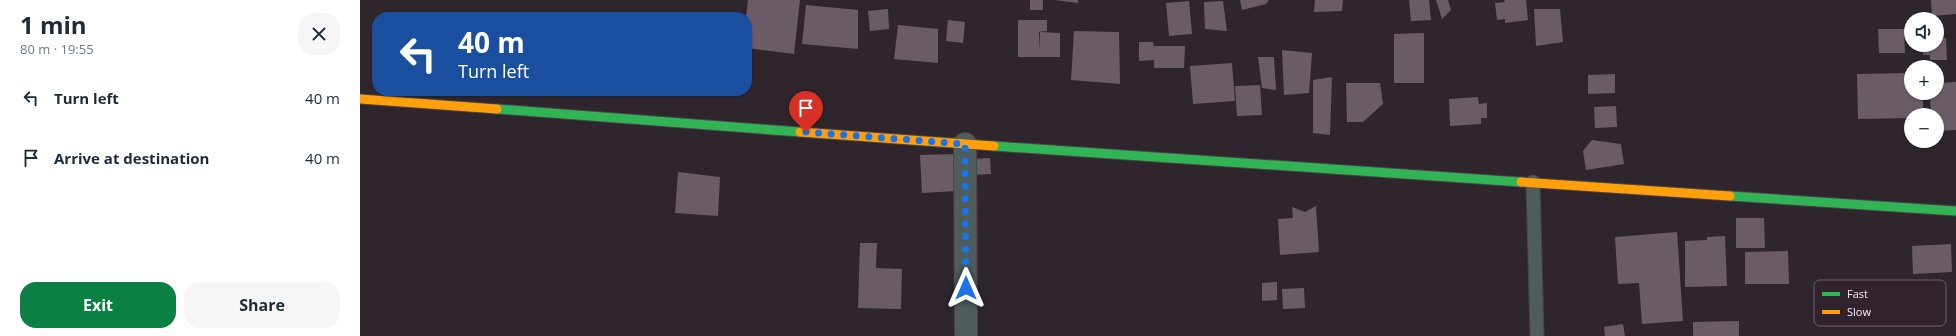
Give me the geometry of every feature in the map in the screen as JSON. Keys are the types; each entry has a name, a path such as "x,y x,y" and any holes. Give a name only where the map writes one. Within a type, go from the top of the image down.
{"street":[{"path":"360,98 965,144 1956,211"},
{"path":"965,144 966,336"}],"lane":[{"path":"1533,182 1537,336"}],"building":[{"path":"748,0 800,0 794,54 752,49 752,12 747,12"},
{"path":"1030,0 1043,0 1043,10 1030,10"},
{"path":"1054,0 1078,0 1078,3"},
{"path":"1240,0 1269,0 1266,4 1242,10"},
{"path":"1315,0 1343,0 1342,11 1314,12"},
{"path":"1409,0 1429,0 1431,20 1411,21"},
{"path":"1436,0 1448,0 1451,10 1442,19"},
{"path":"1504,0 1526,0 1528,20 1505,23 1505,19 1497,20 1495,3 1505,2"},
{"path":"1931,0 1956,0 1956,14 1944,15 1944,12 1932,12"},
{"path":"1189,1 1192,34 1169,36 1166,3"},
{"path":"1223,1 1227,31 1205,29 1204,2"},
{"path":"806,5 858,10 858,49 802,44"},
{"path":"888,9 889,29 870,31 868,11"},
{"path":"1534,9 1560,9 1563,42 1536,46"},
{"path":"948,20 965,22 963,43 946,41"},
{"path":"1018,20 1047,20 1047,31 1038,32 1039,52 1040,32 1060,33 1060,57 1018,57"},
{"path":"898,25 938,29 938,63 894,59"},
{"path":"1878,29 1904,29 1905,53 1879,53"},
{"path":"1074,31 1119,32 1120,84 1071,80"},
{"path":"1424,33 1424,83 1394,83 1394,34"},
{"path":"1944,38 1946,38 1947,60 1930,60 1930,55 1923,55 1923,52 1944,52"},
{"path":"1139,42 1153,42 1154,46 1185,46 1184,68 1154,68 1154,60 1139,61"},
{"path":"1282,50 1312,53 1309,93 1284,95"},
{"path":"1258,57 1274,57 1276,90 1262,88"},
{"path":"1232,63 1235,101 1193,104 1190,66"},
{"path":"1904,73 1904,100 1923,100 1923,108 1904,108 1904,118 1858,119 1857,74"},
{"path":"1615,74 1615,93 1588,94 1588,75"},
{"path":"1332,77 1330,135 1313,133 1313,80"},
{"path":"1956,82 1956,130 1944,131 1944,108 1931,108 1930,100 1944,100 1944,83"},
{"path":"1346,83 1380,83 1383,104 1363,122 1347,122"},
{"path":"1260,85 1262,115 1237,116 1235,86"},
{"path":"1478,97 1479,104 1487,103 1487,118 1481,118 1481,124 1450,126 1449,99"},
{"path":"1616,106 1617,127 1595,128 1594,107"},
{"path":"1592,140 1621,144 1624,164 1586,170 1583,151"},
{"path":"955,154 957,191 922,193 920,155"},
{"path":"990,158 991,174 973,175 972,159"},
{"path":"678,172 720,177 718,216 675,213"},
{"path":"1316,206 1319,252 1280,255 1278,219 1293,218 1292,207 1305,212"},
{"path":"1736,218 1764,218 1765,248 1736,248"},
{"path":"1677,232 1683,321 1642,324 1639,283 1618,284 1615,237"},
{"path":"1725,236 1727,286 1685,287 1685,241 1707,240 1707,237"},
{"path":"860,243 877,243 876,268 902,269 901,309 858,308"},
{"path":"1951,244 1952,272 1913,274 1912,246"},
{"path":"1788,251 1789,284 1745,284 1745,252"},
{"path":"1277,282 1277,300 1262,301 1262,283"},
{"path":"1304,288 1305,308 1283,309 1282,289"},
{"path":"1739,321 1739,336 1693,336 1693,322"},
{"path":"1623,324 1625,336 1605,336 1604,327"}],"traffic: fast":[{"path":"497,109 800,132"},
{"path":"994,146 1521,182"},
{"path":"1730,196 1956,211"}],"traffic: slow":[{"path":"360,99 497,109"},
{"path":"800,132 994,146"},
{"path":"1521,182 1730,196"}],"route":[{"path":"806,132 965,144 966,288"}]}
